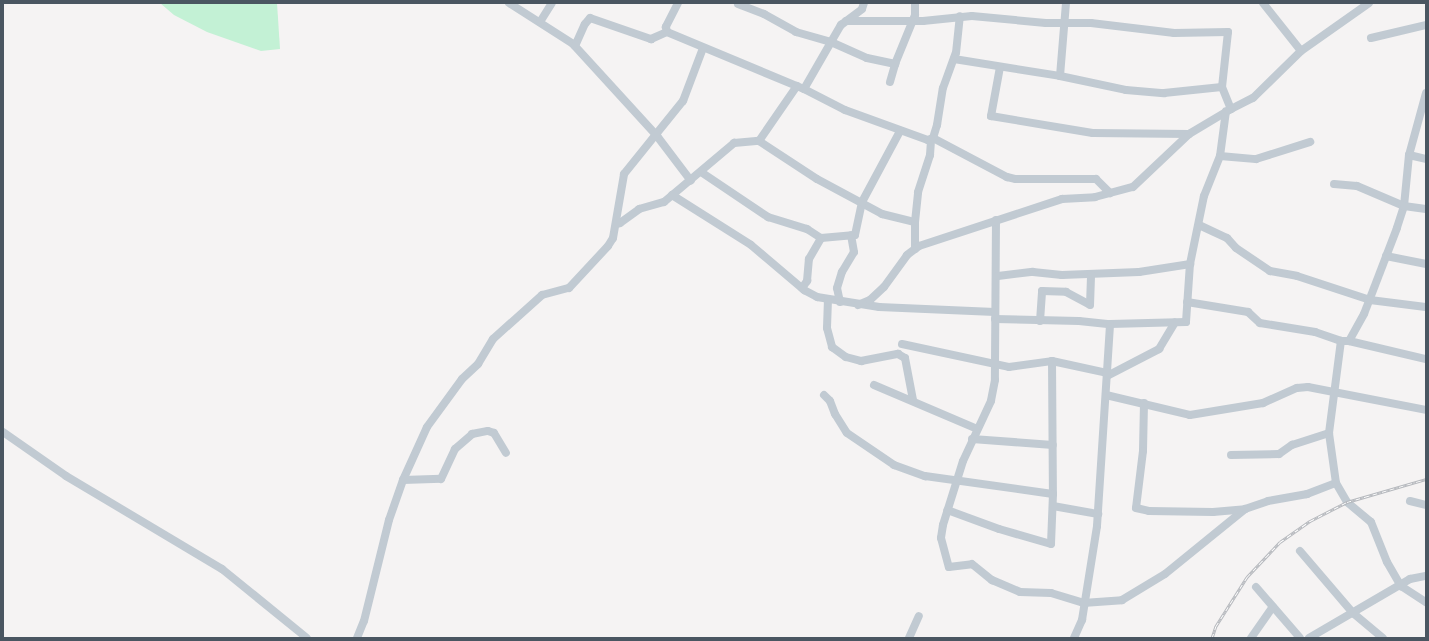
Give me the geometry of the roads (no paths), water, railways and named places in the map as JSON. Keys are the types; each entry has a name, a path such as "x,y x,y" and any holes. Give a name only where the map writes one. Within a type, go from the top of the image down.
{"street":[{"path":"509,3 575,46 657,136 691,181"},
{"path":"540,22 552,3"},
{"path":"667,32 666,27 678,3"},
{"path":"759,141 800,88 841,25 862,9 864,3"},
{"path":"890,82 895,64 915,15 915,3"},
{"path":"1060,76 1066,21 1066,3"},
{"path":"1263,3 1301,51"},
{"path":"858,305 870,300 884,287 907,255 934,239 1062,199 1110,193 1132,186 1189,134 1228,110 1253,98 1301,51 1368,3"},
{"path":"738,4 764,14 796,32 831,42 867,58 895,64"},
{"path":"672,195 751,245 802,288 828,299 840,302 858,305 995,315 1040,321 1080,321 1110,324 1186,322 1190,264 1208,182 1220,156 1228,110 1222,87 1228,32 1174,33 1066,21 1046,23 960,16 933,20 846,21"},
{"path":"915,249 915,222 918,192 930,154 943,88 954,59 960,16"},
{"path":"575,46 585,24 590,18 651,40 667,32"},
{"path":"1371,38 1426,25"},
{"path":"667,32 800,88 845,110 900,131 932,138 1007,177 1016,180 1096,179 1110,193"},
{"path":"358,638 364,621 389,520 403,480 427,427 462,379 478,364 493,339 542,295 548,291 569,288 608,246 616,224 624,174 657,136 664,124 683,102 703,48"},
{"path":"954,59 1060,76 1126,90 1164,93 1222,87"},
{"path":"1000,67 992,116 1093,133 1189,134"},
{"path":"1426,93 1409,155 1404,206 1370,300 1345,341 1334,392 1329,433 1336,483 1347,502 1371,522 1387,562 1401,586 1426,602"},
{"path":"701,172 768,217 807,229 821,238 855,235 862,202 900,131"},
{"path":"616,224 620,223 639,209 664,202 691,181 734,143 759,141 817,179 882,214 915,222"},
{"path":"1220,156 1256,159 1310,142"},
{"path":"1409,155 1426,159"},
{"path":"1334,184 1357,186 1404,206 1426,209"},
{"path":"996,220 998,276 995,315 993,390 972,439 947,510 941,538 949,567 972,564 992,580 1020,592 1051,593 1083,603 1097,603 1128,598 1175,567 1245,509"},
{"path":"1199,224 1227,238 1236,248 1270,271 1297,276 1370,300 1426,307"},
{"path":"840,302 837,288 842,272 854,252 851,235"},
{"path":"802,288 807,282 809,259 821,238"},
{"path":"1386,256 1426,264"},
{"path":"998,276 1033,272 1091,274 1156,271 1190,264"},
{"path":"1040,321 1042,291 1066,292 1090,305 1091,274"},
{"path":"828,299 827,328 832,347 846,357 861,361 898,354 905,358 913,400"},
{"path":"1187,302 1248,312 1260,323 1315,332 1345,341 1426,359"},
{"path":"902,344 1009,368 1052,361 1107,374 1159,349 1175,322"},
{"path":"1074,638 1082,620 1083,603 1098,514 1100,456 1106,395 1110,324"},
{"path":"947,510 999,529 1051,544 1054,494 1052,361"},
{"path":"874,385 913,400 977,429"},
{"path":"1106,395 1144,403 1169,412 1190,415 1263,402 1297,388 1334,392 1426,410"},
{"path":"824,395 830,401 835,414 847,433 894,465 925,476 1054,494"},
{"path":"1144,403 1143,451 1136,508 1149,511 1213,512 1245,509 1268,501 1307,494 1336,483"},
{"path":"403,480 441,479 455,449 472,434 488,431 494,433 506,454"},
{"path":"3,432 66,476 222,569 306,638"},
{"path":"1231,455 1279,454 1292,445 1329,433"},
{"path":"972,439 1053,445"},
{"path":"1410,501 1426,505"},
{"path":"1053,506 1098,514"},
{"path":"1300,551 1353,614 1383,638"},
{"path":"1309,638 1401,586 1410,579 1426,576"},
{"path":"1256,587 1300,638"},
{"path":"1250,638 1274,607"},
{"path":"909,638 919,616"}],"railway":[{"path":"1212,638 1216,626 1247,577 1280,542 1310,521 1347,502 1426,479"}]}
